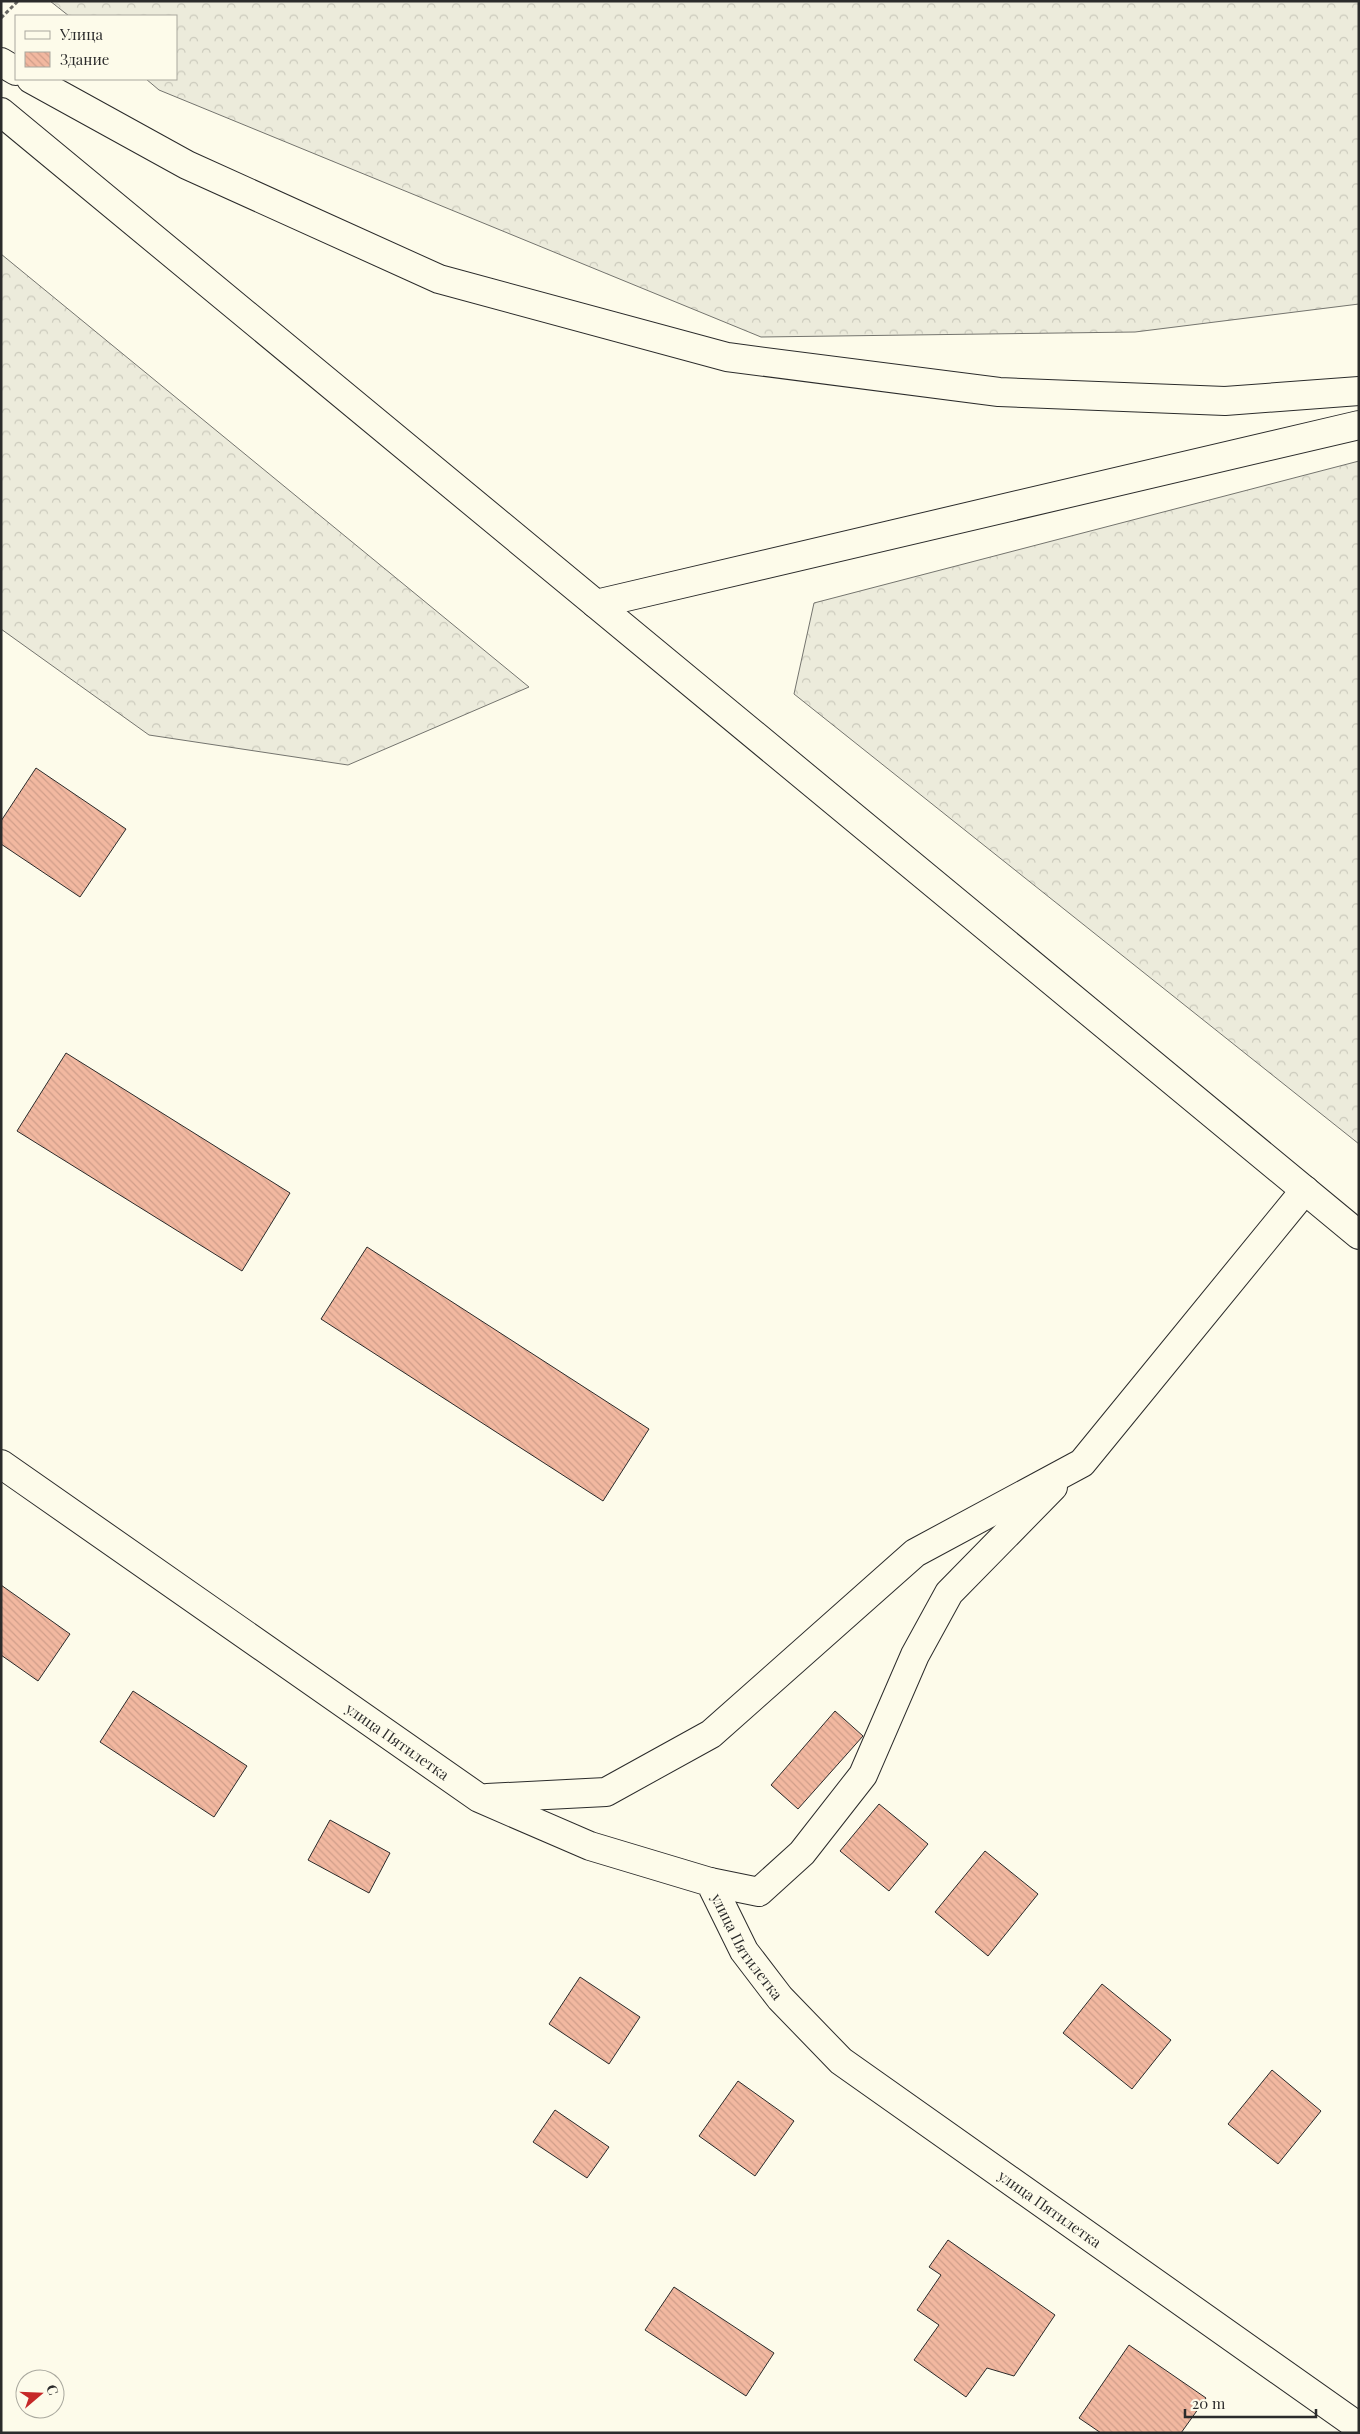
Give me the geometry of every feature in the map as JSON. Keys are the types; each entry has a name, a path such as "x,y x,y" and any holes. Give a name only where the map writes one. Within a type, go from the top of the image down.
{"street":[{"path":"1,62 15,70"},
{"path":"33,80 186,165 439,279 728,357 999,392 1225,401 1359,390"},
{"path":"1,112 1359,1235"},
{"path":"596,604 1359,425"},
{"path":"479,1798 606,1792 702,1739 718,1728 914,1553 1082,1463 1305,1190"},
{"name":"улица Пятилетка","path":"1,1464 479,1798 590,1846 710,1882 744,1951 780,1998 841,2061 1359,2427"},
{"path":"710,1882 759,1892 802,1853 863,1775 916,1655 949,1593 1071,1468"}],"path":[{"path":"1,18 18,1"}],"green space":[{"path":"50,1 1359,1 1359,304 1135,332 761,337 159,90 147,80 178,80 178,15 68,15"},
{"path":"1,254 529,687 348,765 149,735 1,629"},
{"path":"1359,461 1359,1144 794,694 814,603"}],"building":[{"path":"36,768 126,829 80,897 1,844 1,821"},
{"path":"66,1053 290,1193 242,1271 17,1131"},
{"path":"367,1247 649,1429 603,1501 321,1319"},
{"path":"1,1585 70,1634 38,1681 1,1655"},
{"path":"133,1691 247,1766 214,1817 100,1742"},
{"path":"835,1711 863,1736 798,1809 771,1785"},
{"path":"879,1804 928,1844 889,1891 840,1851"},
{"path":"330,1820 390,1853 369,1893 308,1860"},
{"path":"985,1851 1038,1894 988,1956 935,1912"},
{"path":"580,1977 640,2017 609,2064 549,2024"},
{"path":"1102,1984 1171,2040 1132,2089 1063,2033"},
{"path":"1272,2070 1321,2111 1278,2164 1228,2124"},
{"path":"738,2081 794,2121 755,2176 699,2136"},
{"path":"555,2110 609,2147 587,2178 533,2142"},
{"path":"948,2240 1055,2315 1014,2376 987,2368 966,2397 914,2360 939,2325 917,2310 941,2275 929,2267"},
{"path":"674,2287 774,2353 746,2396 645,2330"},
{"path":"1129,2345 1206,2398 1181,2433 1101,2433 1079,2418"}]}
